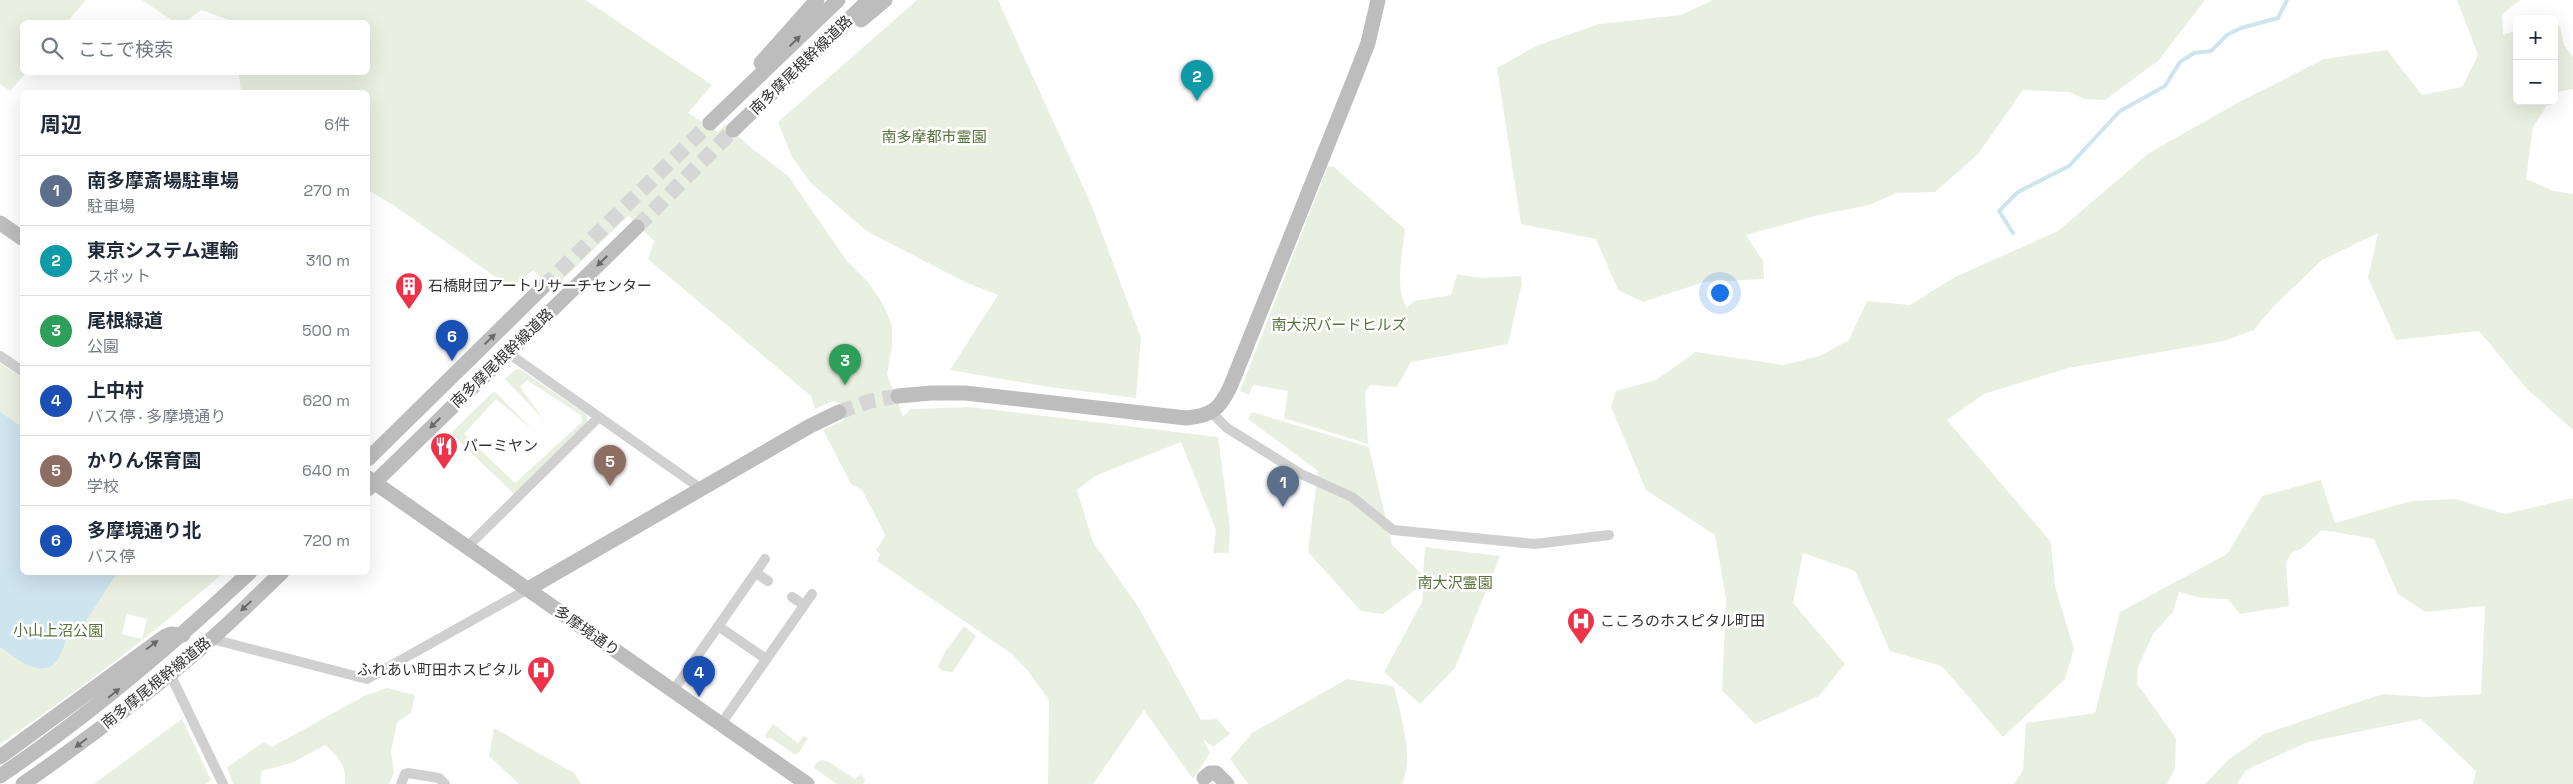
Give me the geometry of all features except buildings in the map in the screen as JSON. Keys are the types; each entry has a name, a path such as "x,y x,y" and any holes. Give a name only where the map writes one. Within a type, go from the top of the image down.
{"main road":[{"name":"南多摩尾根幹線道路","path":"817,0 790,28 710,123 838,0"},
{"name":"南多摩尾根幹線道路","path":"733,130 869,0"},
{"path":"767,97 885,0"},
{"path":"898,396 931,393 965,393 1186,418 1211,412 1219,407 1231,385 1360,63 1378,0"},
{"path":"0,222 20,237"},
{"name":"南多摩尾根幹線道路","path":"370,483 508,353 636,227"},
{"name":"南多摩尾根幹線道路","path":"370,457 543,287"},
{"path":"528,589 700,488 810,426 839,412"},
{"name":"多摩境通り","path":"370,483 528,589 807,784"},
{"name":"南多摩尾根幹線道路","path":"5,777 87,714 183,635 247,575"},
{"name":"南多摩尾根幹線道路","path":"23,784 98,731 170,674 212,638 279,575"},
{"path":"0,757 164,637 171,634 183,635"},
{"path":"1202,781 1210,773 1216,772 1227,784"}],"street":[{"path":"508,353 700,488"},
{"path":"0,356 20,370"},
{"path":"1211,412 1228,428 1301,474 1352,497 1393,530 1535,544 1608,535"},
{"path":"467,547 599,417"},
{"path":"673,691 765,559"},
{"path":"756,572 768,581"},
{"path":"212,638 367,679 528,589"},
{"path":"721,724 812,594"},
{"path":"792,597 804,605"},
{"path":"718,626 766,659"},
{"path":"170,674 223,784"},
{"path":"401,784 404,774 408,773 439,778 445,784"}],"green space":[{"path":"0,0 86,0 69,20 20,20 20,75 24,75 10,91 0,84"},
{"path":"142,0 586,0 712,85 688,113 718,132 725,124 748,145 788,176 847,261 867,281 883,304 892,325 892,347 887,374 903,416 911,409 971,407 1218,437 1230,527 1229,553 1213,553 1216,530 1181,442 1095,476 1077,490 1093,542 1139,608 1201,720 1217,719 1230,734 1213,747 1203,739 1210,753 1193,779 1144,710 1093,784 1048,784 1049,700 1028,671 1012,654 877,561 880,554 876,550 885,536 883,531 862,490 851,484 823,430 843,421 846,415 842,404 833,401 815,409 811,396 648,259 654,241 628,216 553,289 533,270 511,288 396,207 370,191 370,90 241,90 239,75 370,75 370,20 229,20 201,10 188,20 171,20"},
{"name":"南多摩都市霊園","path":"917,0 998,0 1091,204 1141,338 1136,398 1049,387 950,370 998,295 965,282 868,232 811,183 792,157 778,122"},
{"path":"1713,0 2205,0 2158,61 2105,100 2084,99 2070,92 2023,90 1978,154 1935,192 1897,193 1869,205 1819,215 1746,235 1763,261 1764,279 1704,282 1643,302 1618,290 1596,239 1521,224 1497,68 1536,46 1599,24 1681,15"},
{"path":"2457,0 2521,0 2502,14 2503,35 2513,31 2513,105 2547,105 2533,127 2526,179 2554,191 2573,194 2573,430 2527,389 2479,331 2396,340 2368,278 2378,233 2322,260 2273,307 2254,330 2224,341 2068,368 1984,394 1947,420 2051,542 2055,586 2074,649 2065,679 2003,737 1942,666 1890,651 1855,571 1803,553 1793,603 1845,664 1819,696 1755,724 1722,690 1726,599 1715,535 1646,490 1611,407 1616,391 1656,380 1696,352 1783,365 1820,356 1849,340 1867,301 1910,305 1955,277 2058,231 2149,153 2241,101 2324,59 2387,50 2422,95 2462,87 2478,55"},
{"path":"2558,26 2560,26 2564,45 2573,57 2573,89 2558,92"},
{"name":"南大沢バードヒルズ","path":"1328,166 1334,167 1405,229 1400,280 1403,300 1407,308 1414,301 1451,295 1457,274 1480,278 1521,276 1522,283 1508,344 1411,362 1397,387 1370,385 1365,392 1368,444 1284,418 1288,391 1253,385 1249,395 1240,391"},
{"name":"小山上沼公園","path":"0,363 20,377 20,575 221,575 170,618 58,704 0,744","holes":["127,614 147,619 142,639 122,634"]},
{"path":"520,369 587,415 587,423 514,494 451,433 494,391 534,431 496,399 464,434 515,483 582,422 581,415 527,380 520,387 545,421 505,379 515,370"},
{"name":"南大沢霊園","path":"1252,412 1369,447 1392,545 1423,575 1425,547 1500,556 1455,668 1420,704 1384,672 1422,602 1423,584 1383,614 1361,611 1308,552 1318,471 1248,419"},
{"path":"2321,480 2335,523 2411,501 2456,499 2505,514 2573,498 2573,784 2473,784 2476,771 2421,719 2308,742 2246,770 2237,784 2205,784 2228,760 2264,734 2343,707 2383,694 2426,697 2481,694 2485,606 2425,612 2398,594 2374,539 2322,530 2301,549 2291,553 2286,564 2289,606 2240,614 2228,599 2201,598 2179,592 2173,612 2153,634 2138,667 2137,684 2176,738 2175,769 2167,784 2014,784 2023,770 2026,723 2095,713 2120,612 2227,554 2262,496"},
{"path":"964,626 976,636 953,672 942,671 938,666 945,652"},
{"path":"1347,679 1394,686 1407,748 1406,773 1402,784 1248,784 1230,759 1252,733"},
{"path":"387,688 415,695 411,713 397,722 391,752 394,772 389,784 345,784 345,772 341,762 325,745 294,762 262,771 260,784 233,784 227,767 264,742 272,747 364,696"},
{"path":"182,719 211,780 206,784 94,784"},
{"path":"773,724 798,743 804,736 808,738 798,754 794,754 771,738 767,739 765,735"},
{"path":"494,728 574,773 581,784 519,784 489,756"},
{"path":"822,760 829,762 855,779 861,774 865,780 863,784 837,784 814,768 816,763"}],"water":[{"path":"0,412 20,426 20,575 116,575 82,627 69,633 58,659 52,665 45,668 37,668 21,661 0,647"}],"waterway":[{"path":"2013,233 1999,211 2018,192 2069,166 2120,111 2165,86 2180,62 2194,53 2211,51 2227,35 2241,28 2278,18 2287,0"}],"tunnel":[{"path":"543,287 710,123"},
{"path":"637,227 733,130"},
{"path":"839,412 870,401 898,396"}],"place":[{"name":"東京システム運輸","path":"1197,101"},
{"name":"石橋財団アートリサーチセンター","path":"409,310"},
{"name":"多摩境通り北","path":"452,361"},
{"name":"尾根緑道","path":"845,385"},
{"name":"バーミヤン","path":"444,470"},
{"name":"かりん保育園","path":"610,486"},
{"name":"南多摩斎場駐車場","path":"1283,507"},
{"name":"こころのホスピタル町田","path":"1581,645"},
{"name":"ふれあい町田ホスピタル","path":"541,694"},
{"name":"上中村","path":"699,697"}]}
